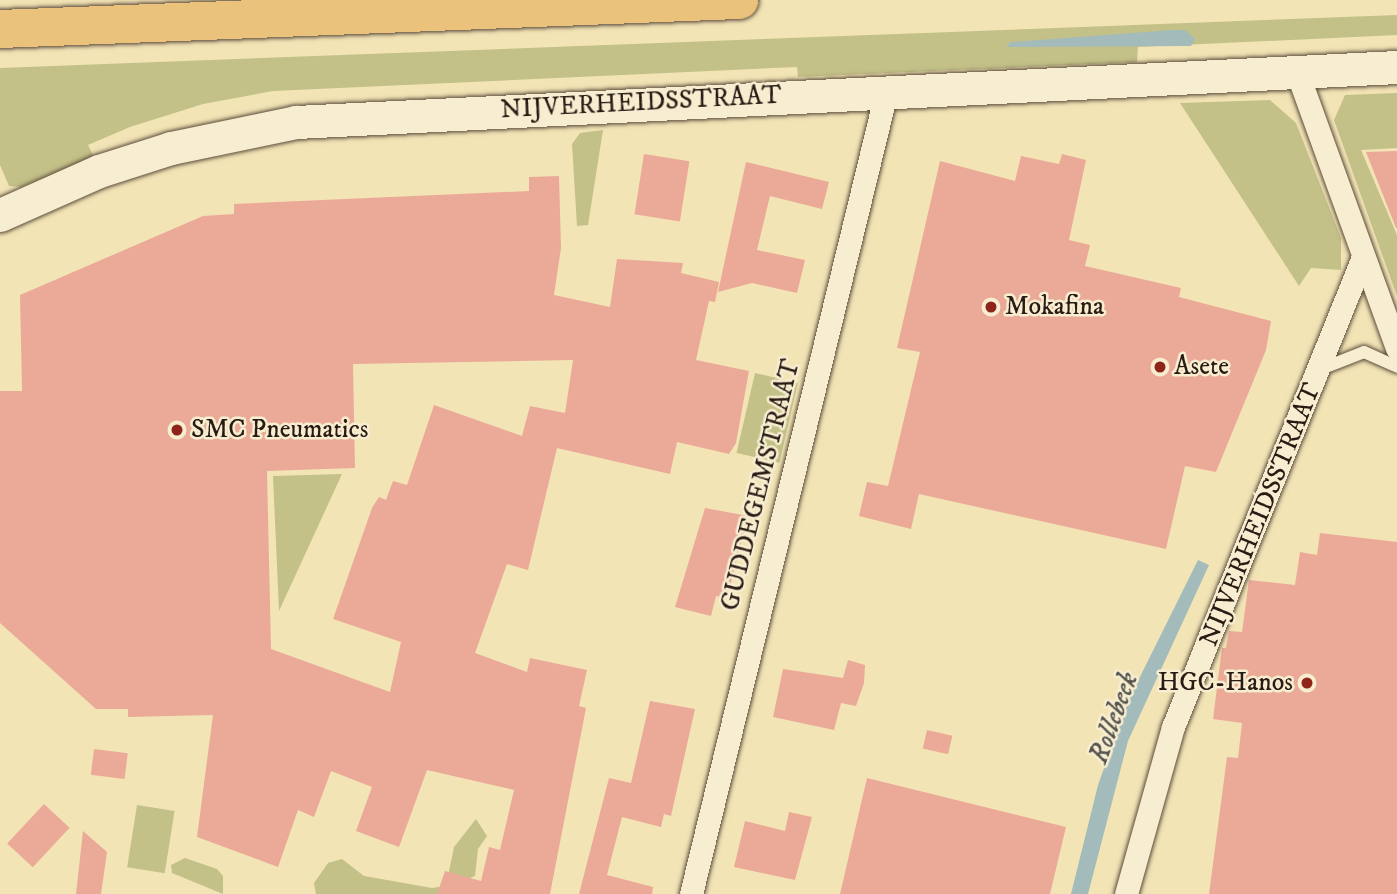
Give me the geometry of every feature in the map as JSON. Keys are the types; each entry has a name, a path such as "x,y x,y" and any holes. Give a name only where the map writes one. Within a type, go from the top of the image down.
{"highway":[{"path":"0,29 739,0"}],"street":[{"name":"NIJVERHEIDSSTRAAT","path":"0,215 99,171 171,148 296,122 887,89 1397,67"},
{"path":"1297,72 1397,349"},
{"name":"GUDDEGEMSTRAAT","path":"691,894 887,89"},
{"name":"NIJVERHEIDSSTRAAT","path":"1126,894 1174,727 1321,369 1363,257"}],"lane":[{"path":"1321,369 1364,352 1397,367"}],"shaded area":[{"path":"1397,15 1397,35 1138,47 1137,62 798,77 797,67 273,91 203,104 130,127 88,145 94,157 21,187 9,186 0,165 0,68"},
{"path":"1397,93 1397,148 1361,150 1397,235 1397,296 1334,120 1345,95"},
{"path":"1270,100 1296,123 1341,238 1341,270 1311,268 1299,286 1180,103"},
{"path":"603,130 588,225 577,226 572,144 580,133"},
{"path":"755,373 798,383 779,463 737,453"},
{"path":"342,474 279,611 273,476"},
{"path":"137,805 175,811 165,873 127,867"},
{"path":"476,819 487,836 478,849 475,876 465,880 461,894 316,894 314,883 328,863 342,859 364,876 432,888 446,886 454,847"},
{"path":"185,858 217,869 223,876 223,894 172,873 171,865"}],"water":[{"path":"1185,30 1195,39 1191,46 1006,47 1011,42"},
{"path":"1198,560 1209,565 1128,741 1088,894 1071,894 1098,785 1128,701"}],"building":[{"path":"1397,151 1397,228 1396,228 1366,152"},
{"path":"644,154 689,161 680,221 634,214"},
{"path":"1062,154 1086,160 1069,240 1090,245 1085,266 1181,288 1179,297 1271,321 1266,350 1216,472 1185,466 1166,549 919,494 911,529 859,516 867,482 888,486 920,352 897,348 940,161 1015,181 1021,156 1059,164"},
{"path":"746,162 829,182 822,209 770,196 757,250 805,260 797,293 752,283 718,292"},
{"path":"559,176 561,248 554,295 610,307 617,259 683,263 681,273 719,282 715,302 709,301 696,360 749,371 736,443 729,454 677,442 670,474 557,448 528,570 507,564 475,653 527,672 530,658 587,670 579,706 586,708 550,894 437,894 445,871 481,881 489,847 500,850 514,790 427,770 399,847 356,831 372,787 331,771 314,817 298,810 278,867 197,837 213,715 128,717 128,709 96,709 0,623 0,391 22,391 20,295 203,216 234,214 234,204 529,191 529,177","holes":["573,360 565,413 530,406 522,436 434,405 407,485 393,481 386,500 379,497 372,508 333,619 401,642 390,692 271,649 267,471 355,468 353,364"]},
{"path":"705,508 748,516 727,598 716,596 711,616 675,607"},
{"name":"HGC-Hanos","path":"1320,533 1397,542 1397,894 1209,894 1227,757 1238,758 1242,723 1213,719 1222,648 1226,648 1229,631 1242,632 1249,580 1295,585 1300,552 1317,555"},
{"path":"848,660 865,665 864,683 856,706 841,703 834,730 773,717 783,669 843,678"},
{"path":"650,701 695,709 671,816 664,814 661,827 622,817 607,875 653,887 652,894 579,894 609,778 631,783"},
{"path":"927,730 952,736 948,754 923,749"},
{"path":"94,749 128,753 125,779 91,775"},
{"path":"867,778 1066,827 1050,894 840,894"},
{"path":"44,804 70,828 33,867 7,843"},
{"path":"789,812 812,817 795,880 734,867 745,821 785,831"},
{"path":"83,831 107,852 101,894 76,894"}],"place":[{"name":"Mokafina","path":"991,307"},
{"name":"Asete","path":"1160,367"},
{"name":"SMC Pneumatics","path":"177,430"},
{"name":"HGC-Hanos","path":"1307,683"}],"water label":[{"name":"Rollebeek","path":"1114,718"}]}
